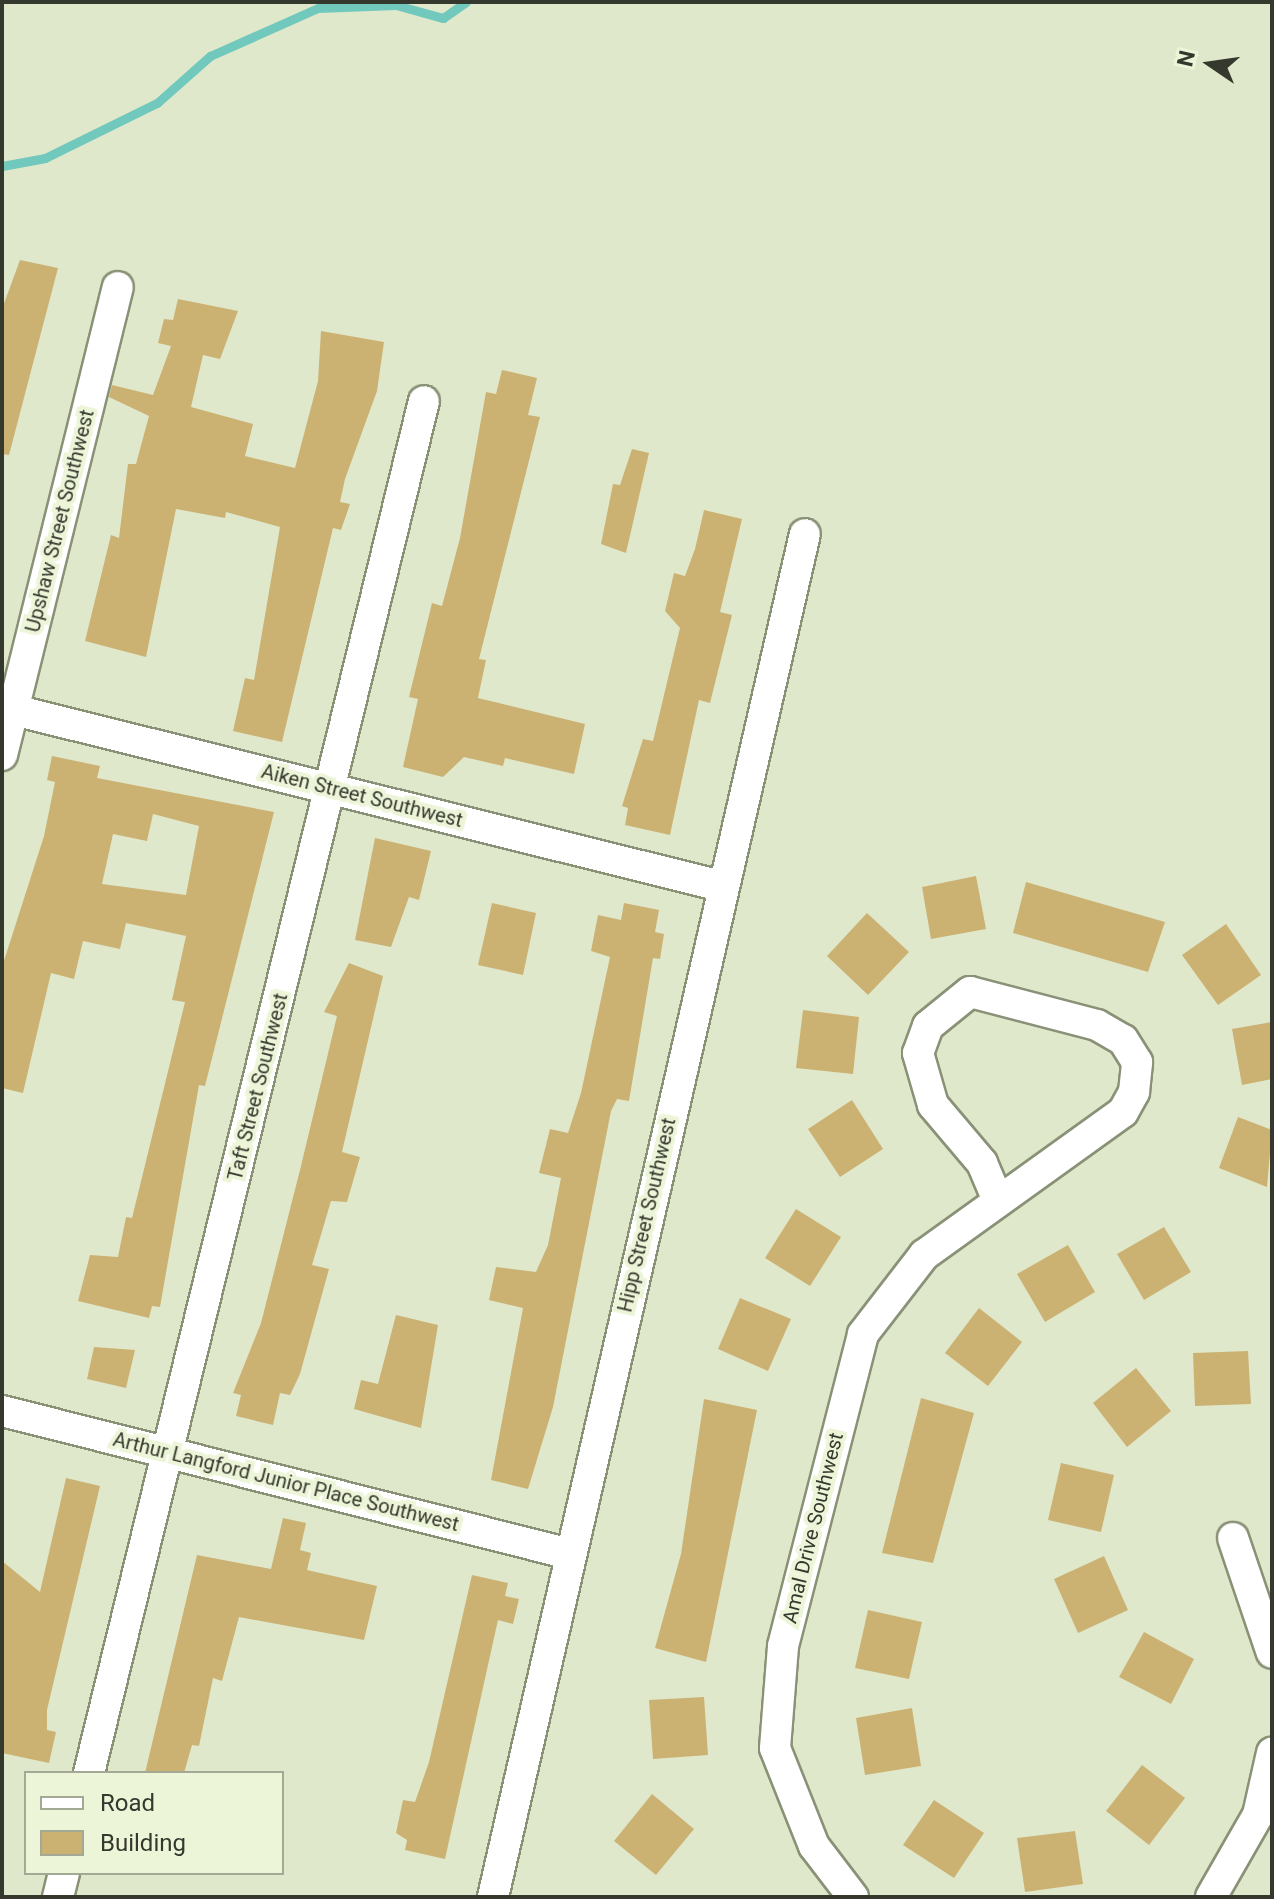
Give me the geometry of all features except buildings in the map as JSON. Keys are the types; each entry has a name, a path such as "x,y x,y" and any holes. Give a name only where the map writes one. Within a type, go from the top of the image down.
{"street":[{"name":"Upshaw Street Southwest","path":"2,755 8,708 118,287"},
{"name":"Taft Street Southwest","path":"89,1771 332,789 424,401"},
{"name":"Hipp Street Southwest","path":"493,1897 721,886 805,534"},
{"name":"Aiken Street Southwest","path":"8,708 721,886"},
{"name":"Amal Drive Southwest","path":"855,1896 814,1846 775,1748 783,1646 863,1334 924,1255 997,1198 1123,1112 1137,1062 1123,1040 1097,1025 970,992 928,1026 918,1053 933,1105 982,1163 997,1198"},
{"name":"Arthur Langford Junior Place Southwest","path":"2,1411 570,1554"},
{"path":"1233,1538 1272,1653"},
{"path":"1211,1897 1258,1815 1272,1753"},
{"path":"58,1897 64,1875"}],"waterway":[{"path":"2,166 45,158 157,103 210,56 318,8 396,5 443,18 466,2"}]}
